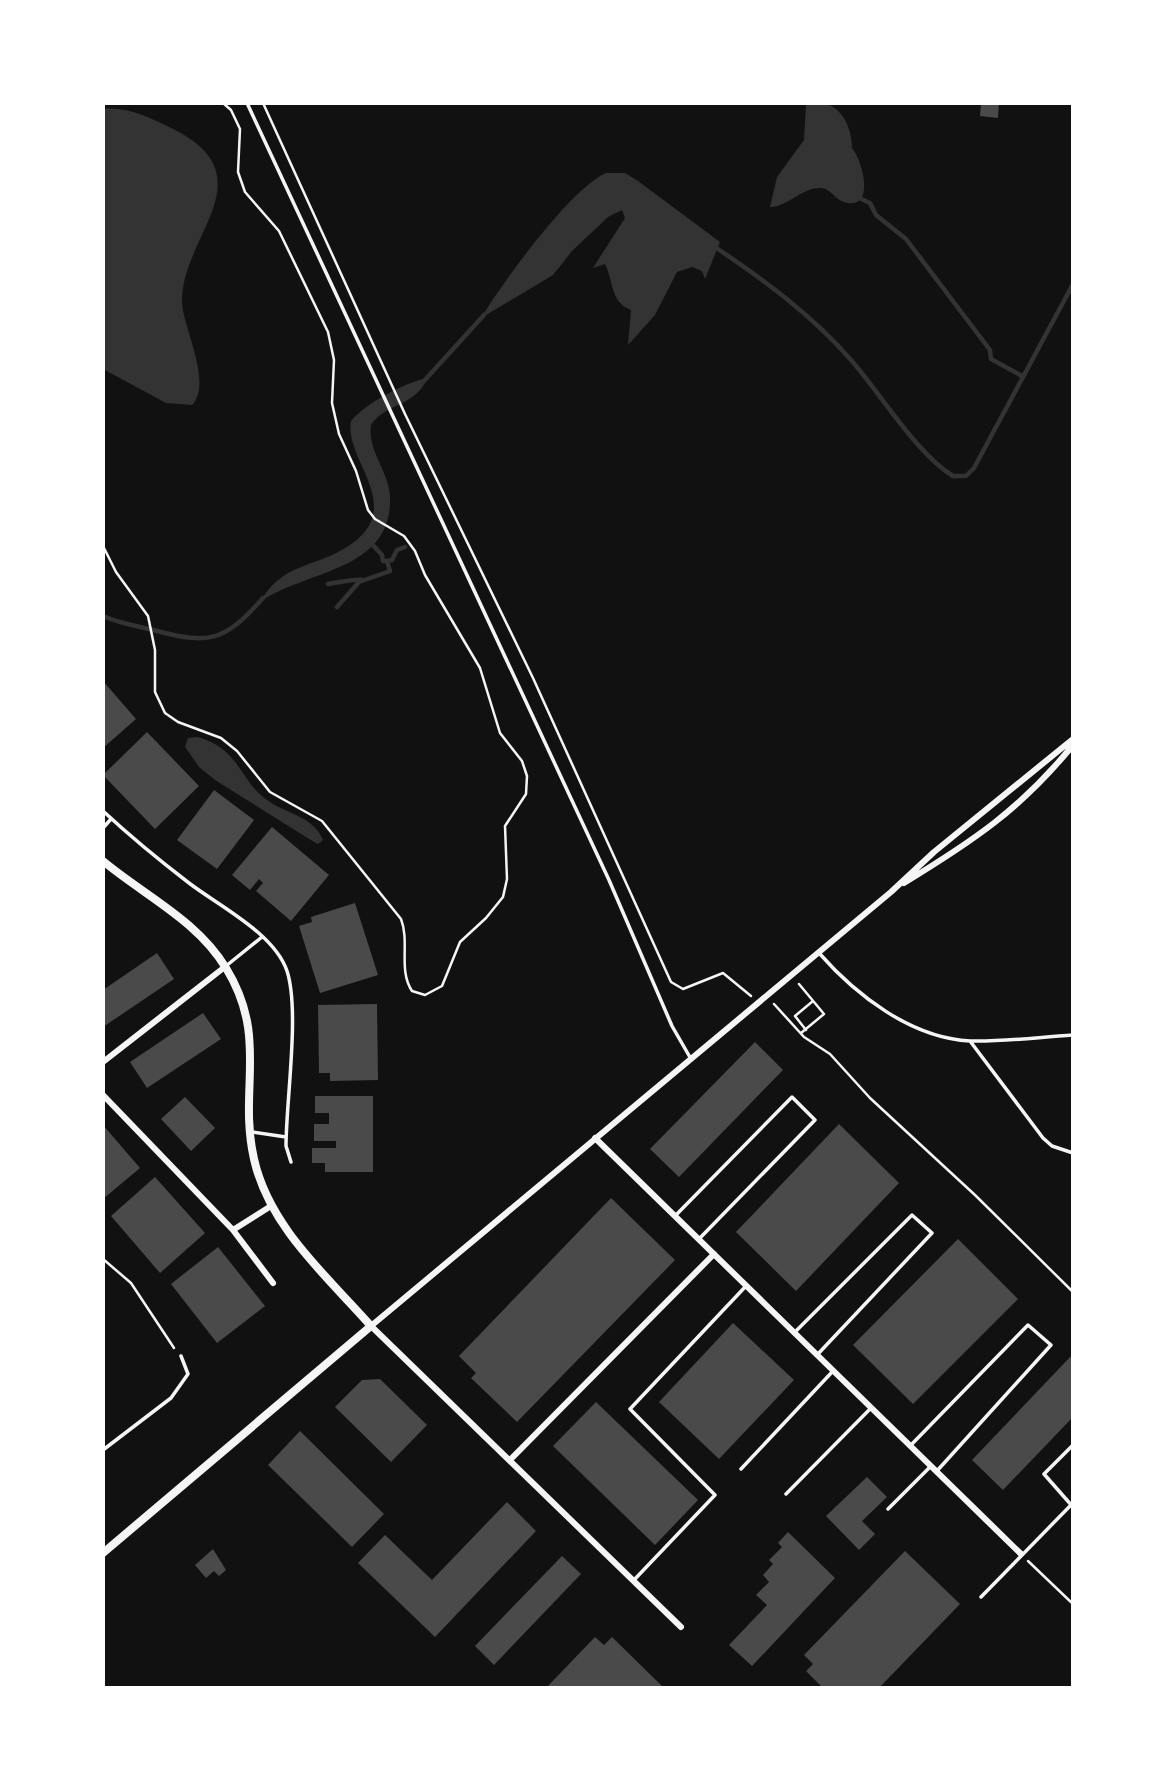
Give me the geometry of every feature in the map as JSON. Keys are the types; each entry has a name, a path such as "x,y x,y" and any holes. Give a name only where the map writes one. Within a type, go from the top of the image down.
{"street":[{"path":"103,1553 817,951 891,892 934,852 1073,739"},
{"path":"891,892 979,838 1030,792 1073,745"},
{"path":"103,861 190,925 226,966 242,1001 252,1040 250,1131 257,1172 271,1206 284,1227 371,1326 681,1627"},
{"path":"103,1062 226,966"},
{"path":"103,1095 233,1230 273,1283"},
{"path":"595,1138 1021,1554"},
{"path":"233,1230 271,1206"},
{"path":"510,1460 714,1254"}],"lane":[{"path":"247,103 609,880 672,1026 691,1059"},
{"path":"103,811 140,846 202,893 248,923 286,969 291,994 286,1137 291,1162"},
{"path":"103,828 111,819"},
{"path":"226,966 261,937"},
{"path":"817,951 851,986 890,1013 936,1035 969,1041 1073,1035"},
{"path":"969,1041 1043,1138 1052,1146 1073,1153"},
{"path":"675,1216 792,1097 815,1120 699,1239"},
{"path":"250,1131 286,1137"},
{"path":"794,1333 912,1214 932,1233 817,1355"},
{"path":"633,1580 715,1495 630,1409 746,1286"},
{"path":"888,1509 934,1469 1051,1345 1028,1325 910,1446"},
{"path":"103,1450 180,1389 188,1374 181,1356"},
{"path":"741,1469 834,1371"},
{"path":"786,1493 871,1408"},
{"path":"981,1597 1021,1554 1072,1506 1044,1474 1073,1445"}],"path":[{"path":"103,546 116,572 145,608 153,640 155,692 165,713 178,722 221,738 237,751 270,792 322,821 401,919 406,936 408,985 416,995 425,995 442,986 460,942 486,918 503,897 507,879 505,826 527,788 522,761 500,733 480,668 407,539 375,519 368,510 356,471 339,434 332,403 334,360 327,332 279,231 244,192 238,172 240,129 231,110 223,103"},
{"path":"263,103 405,414 528,666 671,982 682,989 723,973 754,998"},
{"path":"790,974 824,1014 801,1034"},
{"path":"806,1030 794,1016 813,1001"},
{"path":"774,1004 801,1034 830,1054 870,1098 975,1195 1073,1292"},
{"path":"103,1259 131,1283 166,1339 181,1356"},
{"path":"1021,1554 1073,1604"}],"shaded area":[{"path":"823,103 836,109 848,126 852,148 863,173 863,193 860,200 854,203 844,202 820,188 770,207 777,177 804,140 806,104"},
{"path":"103,109 129,111 169,127 199,146 214,165 218,186 213,207 185,277 182,302 198,370 198,395 192,405 166,403 103,369"},
{"path":"606,173 625,173 720,242 705,279 702,271 692,267 677,272 655,315 628,345 631,310 616,297 605,264 593,268 625,218 622,210 608,217 572,251 553,275 481,318 556,216 591,182"},
{"path":"427,378 416,394 384,412 371,425 372,443 390,496 387,521 378,540 363,554 344,565 279,591 260,602 268,590 286,574 340,551 361,536 372,520 374,503 351,437 351,421 366,407 386,395"},
{"path":"198,737 223,750 260,794 307,821 323,840 318,844 314,842 215,780 199,767 185,747 188,738"}],"building":[{"path":"981,103 999,103 998,118 980,116"},
{"path":"103,681 136,719 103,748"},
{"path":"147,732 199,786 155,829 103,775"},
{"path":"214,790 254,820 217,869 177,840"},
{"path":"272,827 329,875 291,921 256,891 263,883 259,879 250,890 232,875"},
{"path":"355,903 378,975 320,993 299,926 312,922 311,917"},
{"path":"157,953 174,979 103,1027 103,990"},
{"path":"377,1004 378,1080 330,1081 330,1073 319,1073 318,1005"},
{"path":"203,1013 221,1039 147,1088 130,1062"},
{"path":"755,1042 783,1070 679,1177 650,1149"},
{"path":"315,1096 373,1096 373,1172 325,1172 325,1163 312,1163 312,1148 336,1148 336,1141 314,1141 314,1124 329,1124 329,1113 315,1113"},
{"path":"185,1097 215,1128 191,1151 161,1119"},
{"path":"839,1124 899,1183 796,1291 736,1232"},
{"path":"103,1125 140,1168 103,1199"},
{"path":"155,1177 205,1233 160,1273 111,1216"},
{"path":"611,1198 675,1260 517,1422 471,1378 476,1373 459,1356"},
{"path":"958,1239 1018,1299 913,1404 853,1345"},
{"path":"218,1247 265,1306 217,1343 171,1284"},
{"path":"733,1323 794,1380 719,1459 659,1402"},
{"path":"1073,1354 1073,1417 1003,1490 972,1460"},
{"path":"380,1379 427,1425 391,1462 335,1407 362,1380"},
{"path":"596,1402 698,1500 655,1545 553,1446"},
{"path":"300,1431 384,1514 352,1547 268,1465"},
{"path":"867,1477 887,1497 862,1521 875,1534 859,1550 826,1516"},
{"path":"507,1502 536,1531 435,1637 358,1563 385,1535 432,1580"},
{"path":"788,1532 835,1578 752,1666 729,1645 767,1605 756,1595 769,1582 763,1575 773,1564 769,1560 782,1547 778,1543"},
{"path":"213,1549 226,1570 219,1576 214,1571 206,1578 195,1565"},
{"path":"905,1551 960,1604 879,1688 823,1688 806,1671 813,1664 804,1655"},
{"path":"562,1556 581,1574 494,1665 475,1646"},
{"path":"595,1637 604,1645 612,1637 664,1688 546,1688"}],"waterway":[{"path":"859,198 870,203 876,215 906,239 990,350 991,359 1022,376"},
{"path":"715,247 769,285 820,328 851,360 926,453 953,476 966,476 974,468 1073,284"},
{"path":"424,381 484,315"},
{"path":"337,607 359,582 390,571 387,561 383,561 382,555 371,543"},
{"path":"387,561 392,560 397,550 405,547"},
{"path":"328,584 363,580"},
{"path":"103,616 175,635 204,638 227,631 263,598"}]}
